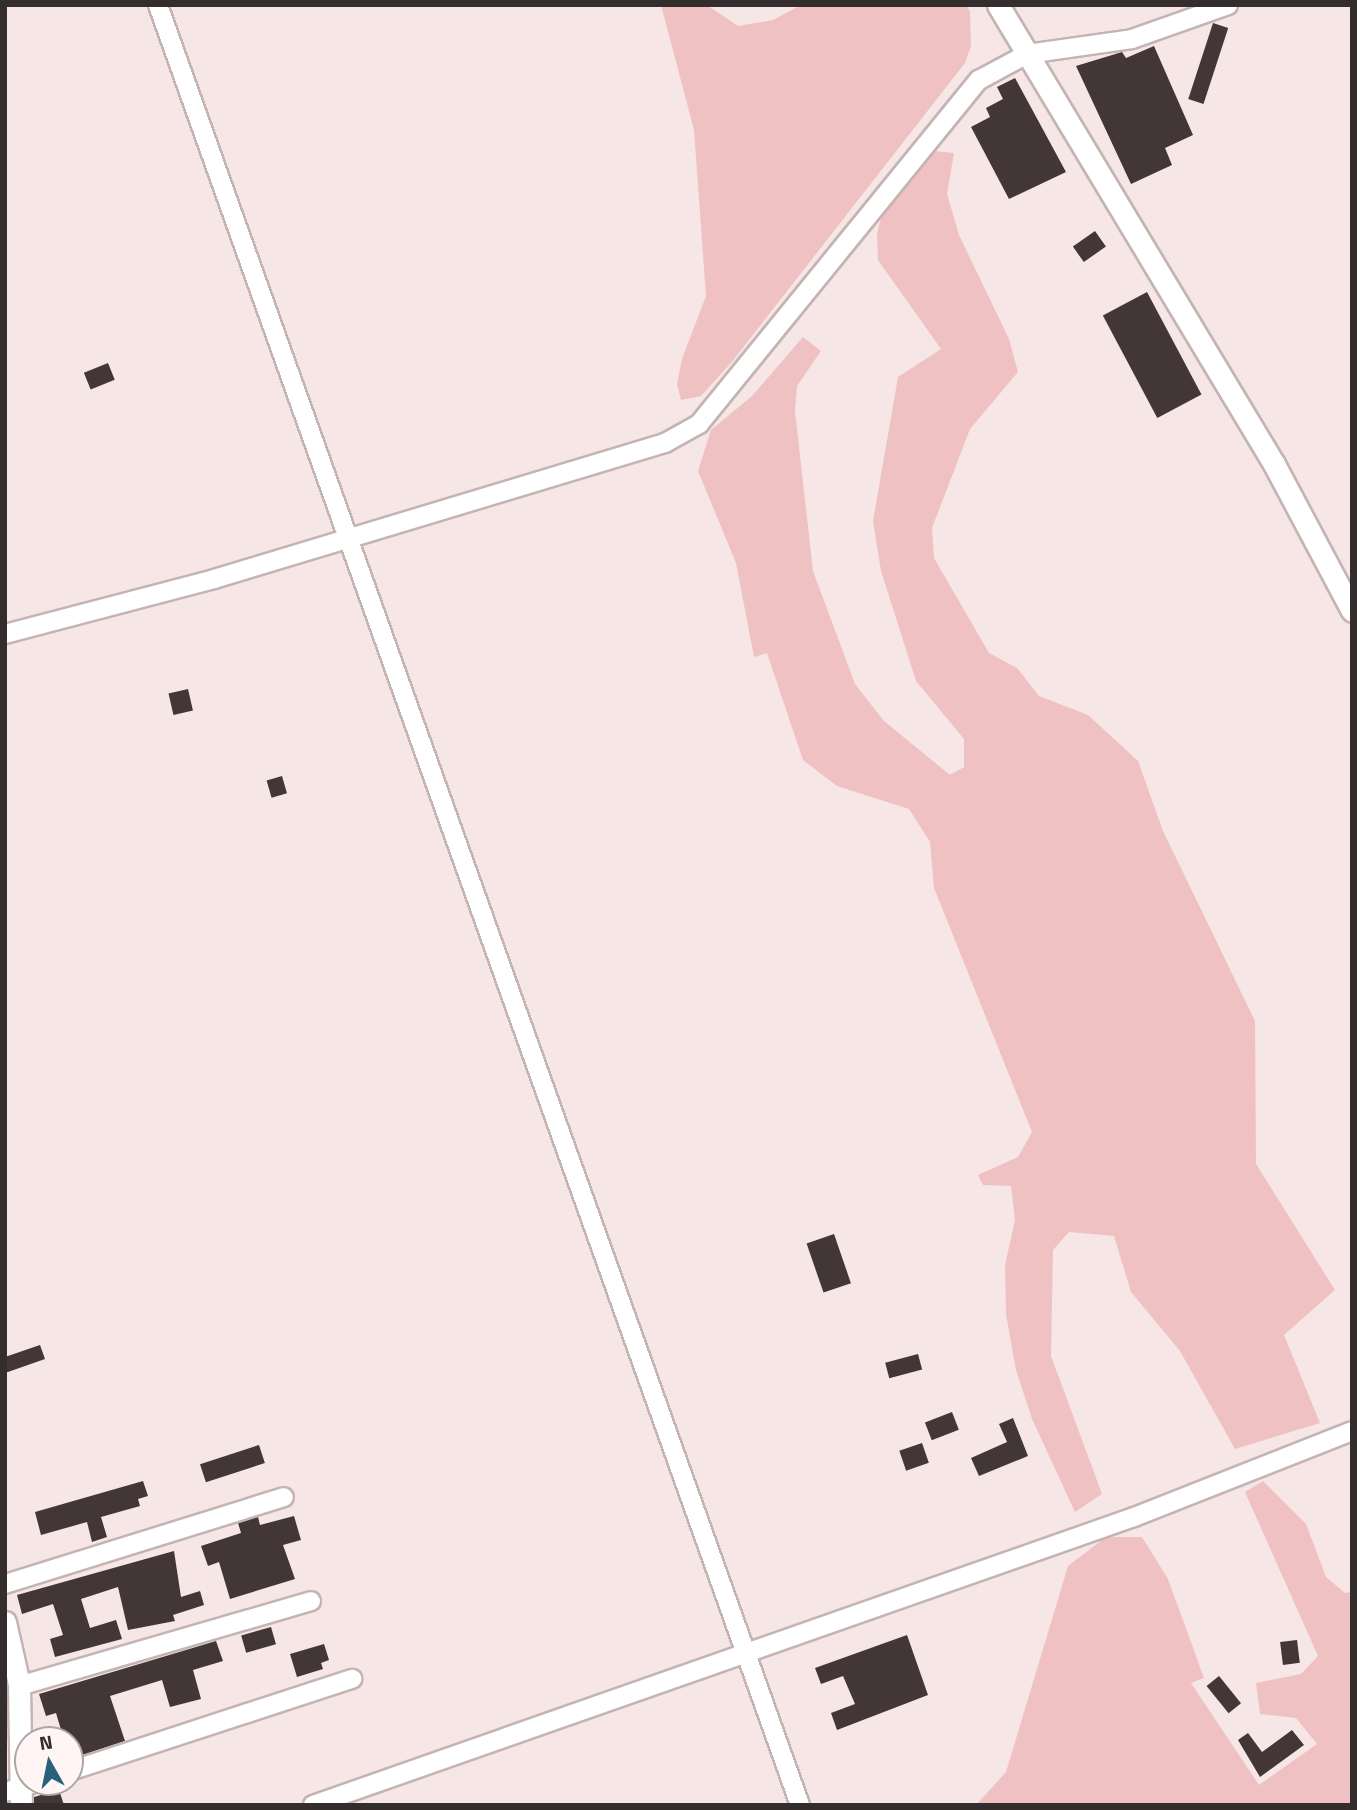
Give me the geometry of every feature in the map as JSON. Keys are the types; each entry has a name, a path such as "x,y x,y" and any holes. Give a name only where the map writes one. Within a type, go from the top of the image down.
{"street":[{"path":"158,5 800,1805"},
{"path":"998,5 1274,464 1352,611"},
{"path":"5,634 349,539 665,443 699,424 979,80 1027,54 1132,38 1228,5"},
{"path":"313,1805 744,1649 1134,1517 1352,1432"},
{"path":"5,1584 284,1497"},
{"path":"14,1677 311,1601"},
{"path":"5,1622 14,1677 17,1726"},
{"path":"84,1766 352,1679"}],"shaded area":[{"path":"661,5 707,5 738,26 773,20 801,5 967,5 970,12 971,46 965,63 731,363 701,396 681,400 677,384 682,359 706,296 694,130"},
{"path":"934,151 954,153 947,194 959,235 1009,339 1018,372 970,429 932,528 934,558 989,653 1017,668 1039,696 1088,715 1138,761 1163,831 1255,1021 1256,1164 1335,1290 1284,1335 1320,1423 1235,1449 1180,1351 1131,1292 1114,1236 1069,1232 1053,1250 1051,1356 1102,1494 1075,1512 1032,1419 1016,1370 1006,1314 1005,1265 1015,1220 1011,1186 983,1185 978,1175 1018,1157 1032,1132 934,888 930,842 909,809 837,786 803,760 767,653 754,657 736,563 698,471 711,430 752,396 803,337 821,351 797,386 795,411 813,571 855,684 884,721 950,775 964,767 964,739 916,681 881,571 873,521 898,377 941,349 878,260 877,234 882,214"},
{"path":"1263,1481 1306,1524 1326,1577 1345,1593 1352,1592 1352,1805 976,1805 1006,1772 1068,1566 1106,1537 1142,1537 1168,1579 1204,1678 1191,1683 1259,1785 1317,1744 1296,1718 1260,1714 1256,1683 1301,1674 1318,1656 1245,1492"}],"building":[{"path":"1213,23 1228,28 1203,104 1188,99"},
{"path":"1154,46 1193,135 1165,148 1172,165 1131,184 1076,66 1122,52 1126,58"},
{"path":"1015,78 1066,172 1009,199 971,127 990,117 986,108 1003,99 997,87"},
{"path":"1095,231 1106,247 1084,262 1073,246"},
{"path":"1147,292 1201,394 1157,418 1103,315"},
{"path":"108,363 115,380 91,389 84,373"},
{"path":"188,689 193,710 173,715 169,693"},
{"path":"282,776 287,793 272,798 267,780"},
{"path":"834,1234 851,1283 824,1293 807,1243"},
{"path":"40,1345 45,1359 5,1373 5,1357"},
{"path":"918,1354 922,1369 889,1378 885,1363"},
{"path":"952,1412 959,1430 932,1440 925,1422"},
{"path":"1013,1418 1028,1456 979,1476 971,1458 1007,1442 999,1424"},
{"path":"922,1443 929,1463 906,1471 899,1451"},
{"path":"259,1445 265,1463 206,1482 200,1464"},
{"path":"143,1481 148,1496 138,1499 140,1506 101,1517 107,1537 92,1542 87,1522 41,1535 35,1512"},
{"path":"294,1516 301,1540 283,1545 295,1579 230,1599 219,1562 208,1566 201,1546 241,1533 238,1523 258,1517 260,1525"},
{"path":"174,1551 181,1597 200,1591 204,1605 173,1615 175,1621 128,1630 118,1587 81,1599 90,1628 116,1620 122,1639 55,1657 50,1639 63,1635 53,1604 22,1614 17,1595"},
{"path":"271,1627 276,1644 246,1653 241,1636"},
{"path":"907,1635 928,1695 837,1730 831,1713 855,1704 843,1676 821,1684 815,1668"},
{"path":"1297,1640 1300,1663 1283,1665 1280,1642"},
{"path":"216,1641 223,1661 193,1670 201,1699 170,1707 162,1680 110,1696 125,1741 84,1754 84,1726 60,1726 56,1713 46,1716 39,1694"},
{"path":"324,1644 329,1660 321,1663 323,1669 297,1677 290,1654"},
{"path":"1219,1676 1241,1703 1229,1713 1207,1686"},
{"path":"1292,1730 1304,1745 1260,1777 1238,1740 1248,1733 1262,1752"},
{"path":"61,1796 64,1805 34,1805 34,1797"}]}
